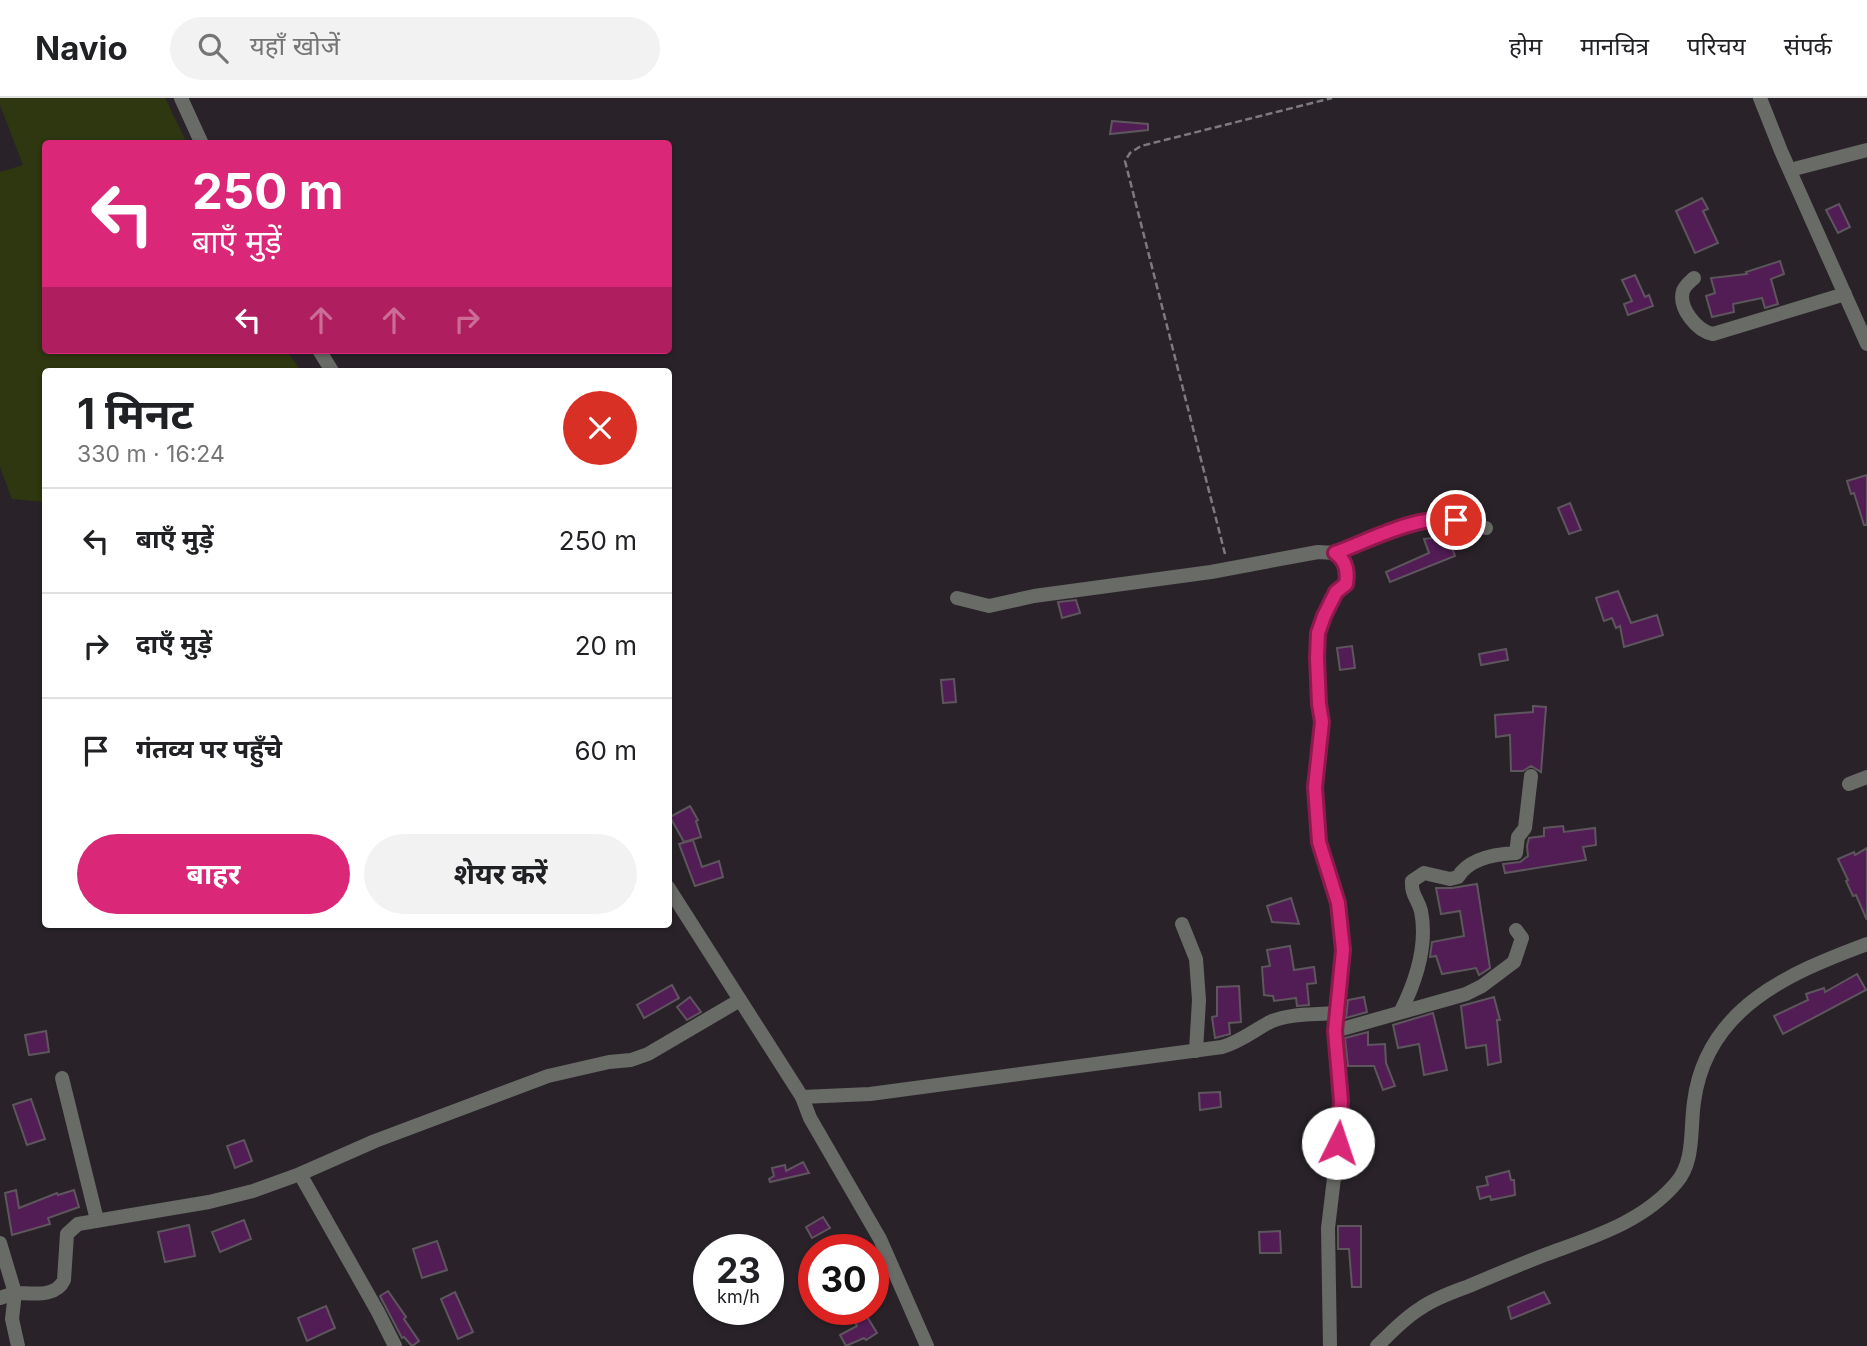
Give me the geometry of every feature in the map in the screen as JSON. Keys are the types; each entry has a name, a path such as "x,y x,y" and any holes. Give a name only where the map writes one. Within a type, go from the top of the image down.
{"street":[{"path":"181,98 200,140"},
{"path":"1760,98 1867,344"},
{"path":"1790,170 1867,150"},
{"path":"1694,278 1685,287 1682,295 1684,304 1696,326 1703,332 1713,334 1845,294"},
{"path":"957,598 989,606 1034,596 1210,572 1318,552 1335,553 1423,520 1440,518 1486,528"},
{"path":"1330,1346 1328,1228 1341,1101 1335,1013 1343,950 1338,903 1319,842 1315,787 1322,722 1319,704 1318,633 1336,592 1346,584 1347,574 1343,561 1335,553"},
{"path":"1401,1011 1413,987 1422,947 1421,909 1411,892 1412,881 1424,873 1450,879 1458,877 1464,867 1476,862 1500,854 1516,853 1518,837 1525,828 1531,776"},
{"path":"1849,784 1867,777"},
{"path":"672,893 802,1097 810,1118 880,1238 927,1346"},
{"path":"1182,924 1196,959 1199,1000 1196,1051"},
{"path":"1335,1031 1401,1011 1432,1005 1482,986 1514,962 1522,938 1516,930"},
{"path":"1377,1346 1401,1322 1432,1302 1607,1232 1650,1206 1676,1184 1686,1169 1694,1100 1701,1069 1713,1044 1731,1021 1776,983 1818,962 1867,944"},
{"path":"0,1298 15,1293 53,1292 58,1289 65,1275 64,1240 66,1234 78,1224 232,1198 300,1174 375,1141 548,1076 609,1062 631,1060 657,1049 740,1000"},
{"path":"802,1097 870,1094 1196,1051 1237,1043 1272,1021 1335,1013"},
{"path":"62,1078 97,1220"},
{"path":"300,1174 379,1312 395,1346"},
{"path":"0,1243 15,1293 12,1318 18,1346"}],"path":[{"path":"1229,568 1125,161 1130,153 1141,146 1332,98"}],"green space":[{"path":"0,98 165,98 186,140 42,140 42,354 289,354 299,368 42,368 42,502 12,499 0,467 0,172 23,165 0,105"}],"building":[{"path":"1112,121 1148,124 1148,130 1110,134"},
{"path":"1702,198 1708,209 1703,211 1718,243 1695,253 1676,211"},
{"path":"1839,204 1850,227 1838,233 1826,210"},
{"path":"1780,261 1784,274 1771,279 1778,304 1765,308 1762,298 1733,304 1734,312 1712,317 1706,296 1715,293 1711,278 1747,274 1746,272"},
{"path":"1635,275 1645,297 1649,295 1653,306 1628,315 1624,304 1632,301 1622,280"},
{"path":"1867,475 1867,525 1864,525 1854,493 1851,494 1847,481"},
{"path":"1570,503 1581,530 1569,534 1558,508"},
{"path":"1448,536 1455,556 1390,582 1386,572 1429,553 1424,539"},
{"path":"1618,591 1631,623 1657,615 1663,635 1624,647 1620,626 1616,628 1612,618 1604,621 1596,598"},
{"path":"1076,600 1080,613 1062,618 1058,602"},
{"path":"1352,646 1355,668 1340,670 1337,648"},
{"path":"1506,649 1508,660 1481,665 1479,654"},
{"path":"954,679 956,702 943,703 941,680"},
{"path":"1533,706 1546,707 1541,772 1531,766 1523,771 1511,771 1510,735 1496,737 1495,715 1533,712"},
{"path":"690,806 698,820 696,821 701,837 684,842 672,816"},
{"path":"1563,826 1564,832 1595,828 1596,845 1583,847 1586,860 1505,873 1503,864 1520,862 1528,856 1529,838 1544,836 1544,828"},
{"path":"693,840 702,867 719,861 723,877 695,886 679,844"},
{"path":"1867,848 1867,920 1856,895 1853,896 1838,859 1854,852 1855,855"},
{"path":"1477,884 1490,968 1479,975 1476,968 1442,974 1436,956 1430,957 1432,942 1464,936 1460,911 1441,914 1436,888"},
{"path":"1291,898 1299,924 1272,922 1267,906"},
{"path":"1290,946 1294,970 1314,967 1316,983 1307,984 1309,1005 1297,1006 1296,998 1274,1001 1273,996 1264,995 1262,967 1270,966 1267,950"},
{"path":"1857,974 1866,990 1783,1034 1774,1016 1808,1000 1806,994 1824,988 1825,992"},
{"path":"672,985 679,998 644,1018 637,1005"},
{"path":"1239,986 1241,1022 1229,1023 1230,1034 1215,1038 1212,1017 1217,1016 1217,987"},
{"path":"690,997 701,1012 687,1020 677,1007"},
{"path":"1364,997 1367,1012 1346,1018 1348,1000"},
{"path":"1494,997 1500,1020 1497,1020 1501,1062 1488,1065 1486,1045 1466,1048 1461,1006"},
{"path":"1433,1013 1447,1070 1424,1075 1419,1044 1398,1048 1393,1025"},
{"path":"46,1031 49,1052 29,1055 25,1035"},
{"path":"1368,1032 1368,1045 1385,1044 1386,1063 1395,1086 1383,1090 1374,1066 1348,1066 1345,1038"},
{"path":"1220,1092 1221,1107 1200,1110 1199,1093"},
{"path":"31,1099 45,1139 27,1145 13,1105"},
{"path":"244,1140 252,1161 235,1168 227,1146"},
{"path":"803,1162 809,1173 770,1182 769,1179 774,1176 772,1168 785,1165 786,1171"},
{"path":"1509,1171 1511,1180 1514,1180 1515,1195 1491,1200 1490,1196 1480,1199 1477,1187 1488,1185 1486,1177"},
{"path":"16,1190 19,1208 57,1193 58,1195 74,1190 79,1207 48,1218 50,1224 12,1235 5,1193"},
{"path":"823,1217 830,1228 819,1234 810,1234 806,1227"},
{"path":"244,1220 251,1239 220,1252 212,1232"},
{"path":"189,1225 195,1256 165,1262 158,1232"},
{"path":"1338,1226 1361,1226 1361,1287 1352,1287 1349,1249 1338,1249"},
{"path":"1280,1231 1281,1253 1260,1253 1259,1232"},
{"path":"437,1241 447,1270 422,1278 413,1249"},
{"path":"388,1291 419,1341 412,1346 402,1338 380,1296"},
{"path":"455,1292 473,1332 458,1339 441,1299"},
{"path":"1544,1292 1550,1303 1511,1319 1508,1307"},
{"path":"326,1306 335,1328 307,1341 298,1318"},
{"path":"872,1325 877,1333 866,1340 864,1338 846,1346 840,1335 857,1326"}],"route":[{"path":"1338,1143 1341,1101 1335,1013 1343,950 1338,903 1319,842 1315,787 1322,722 1319,704 1318,633 1336,592 1346,584 1346,566 1335,553 1423,520 1456,520"}]}
